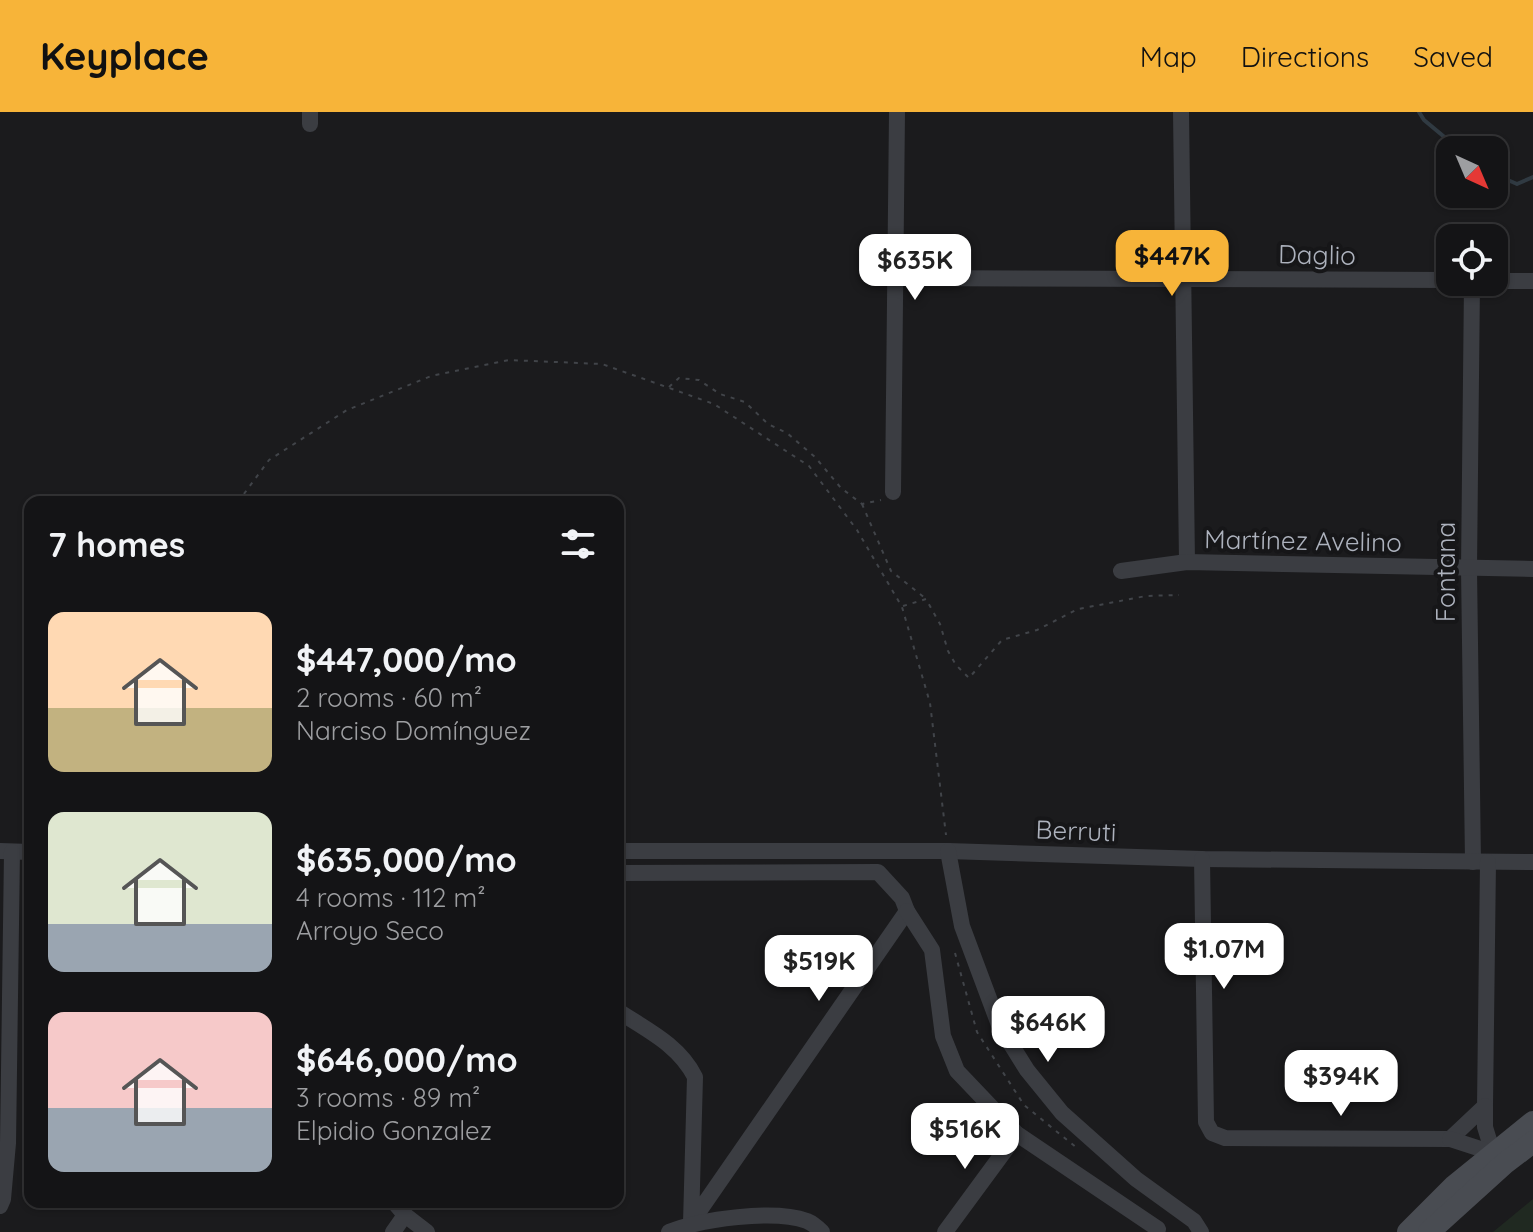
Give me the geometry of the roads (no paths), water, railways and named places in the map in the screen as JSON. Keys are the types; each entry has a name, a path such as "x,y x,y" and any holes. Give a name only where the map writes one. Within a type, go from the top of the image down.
{"main road":[{"path":"1408,1232 1454,1186 1533,1122"},
{"path":"1429,1232 1533,1142"}],"street":[{"path":"893,492 897,112"},
{"path":"1181,112 1187,562"},
{"name":"Daglio","path":"895,278 1436,280"},
{"path":"1508,281 1533,281"},
{"name":"Fontana","path":"1472,296 1469,569 1480,862 1485,1127 1493,1153"},
{"name":"Martínez Avelino","path":"1121,571 1187,562 1533,569"},
{"name":"Berruti","path":"624,851 948,851 1202,859 1533,862"},
{"path":"948,851 962,926 999,1025 1027,1070 1062,1113 1136,1179 1194,1221 1201,1232"},
{"path":"0,1206 3,1199 4,1143 6,852"},
{"path":"1202,859 1206,1122 1212,1133 1225,1138 1450,1139 1493,1153"},
{"path":"624,873 878,872 902,898 932,950 943,1036 957,1071 1017,1134 1158,1231"},
{"path":"691,1223 907,911"},
{"path":"624,1015 674,1048 687,1061 695,1077 691,1223"},
{"path":"1450,1139 1485,1106"},
{"path":"945,1232 1017,1134"},
{"path":"393,1232 399,1208 427,1232"},
{"path":"669,1232 691,1223 775,1215 808,1222 822,1232"}],"waterway":[{"path":"1419,112 1443,136"},
{"path":"1508,180 1517,184 1533,177"}]}
